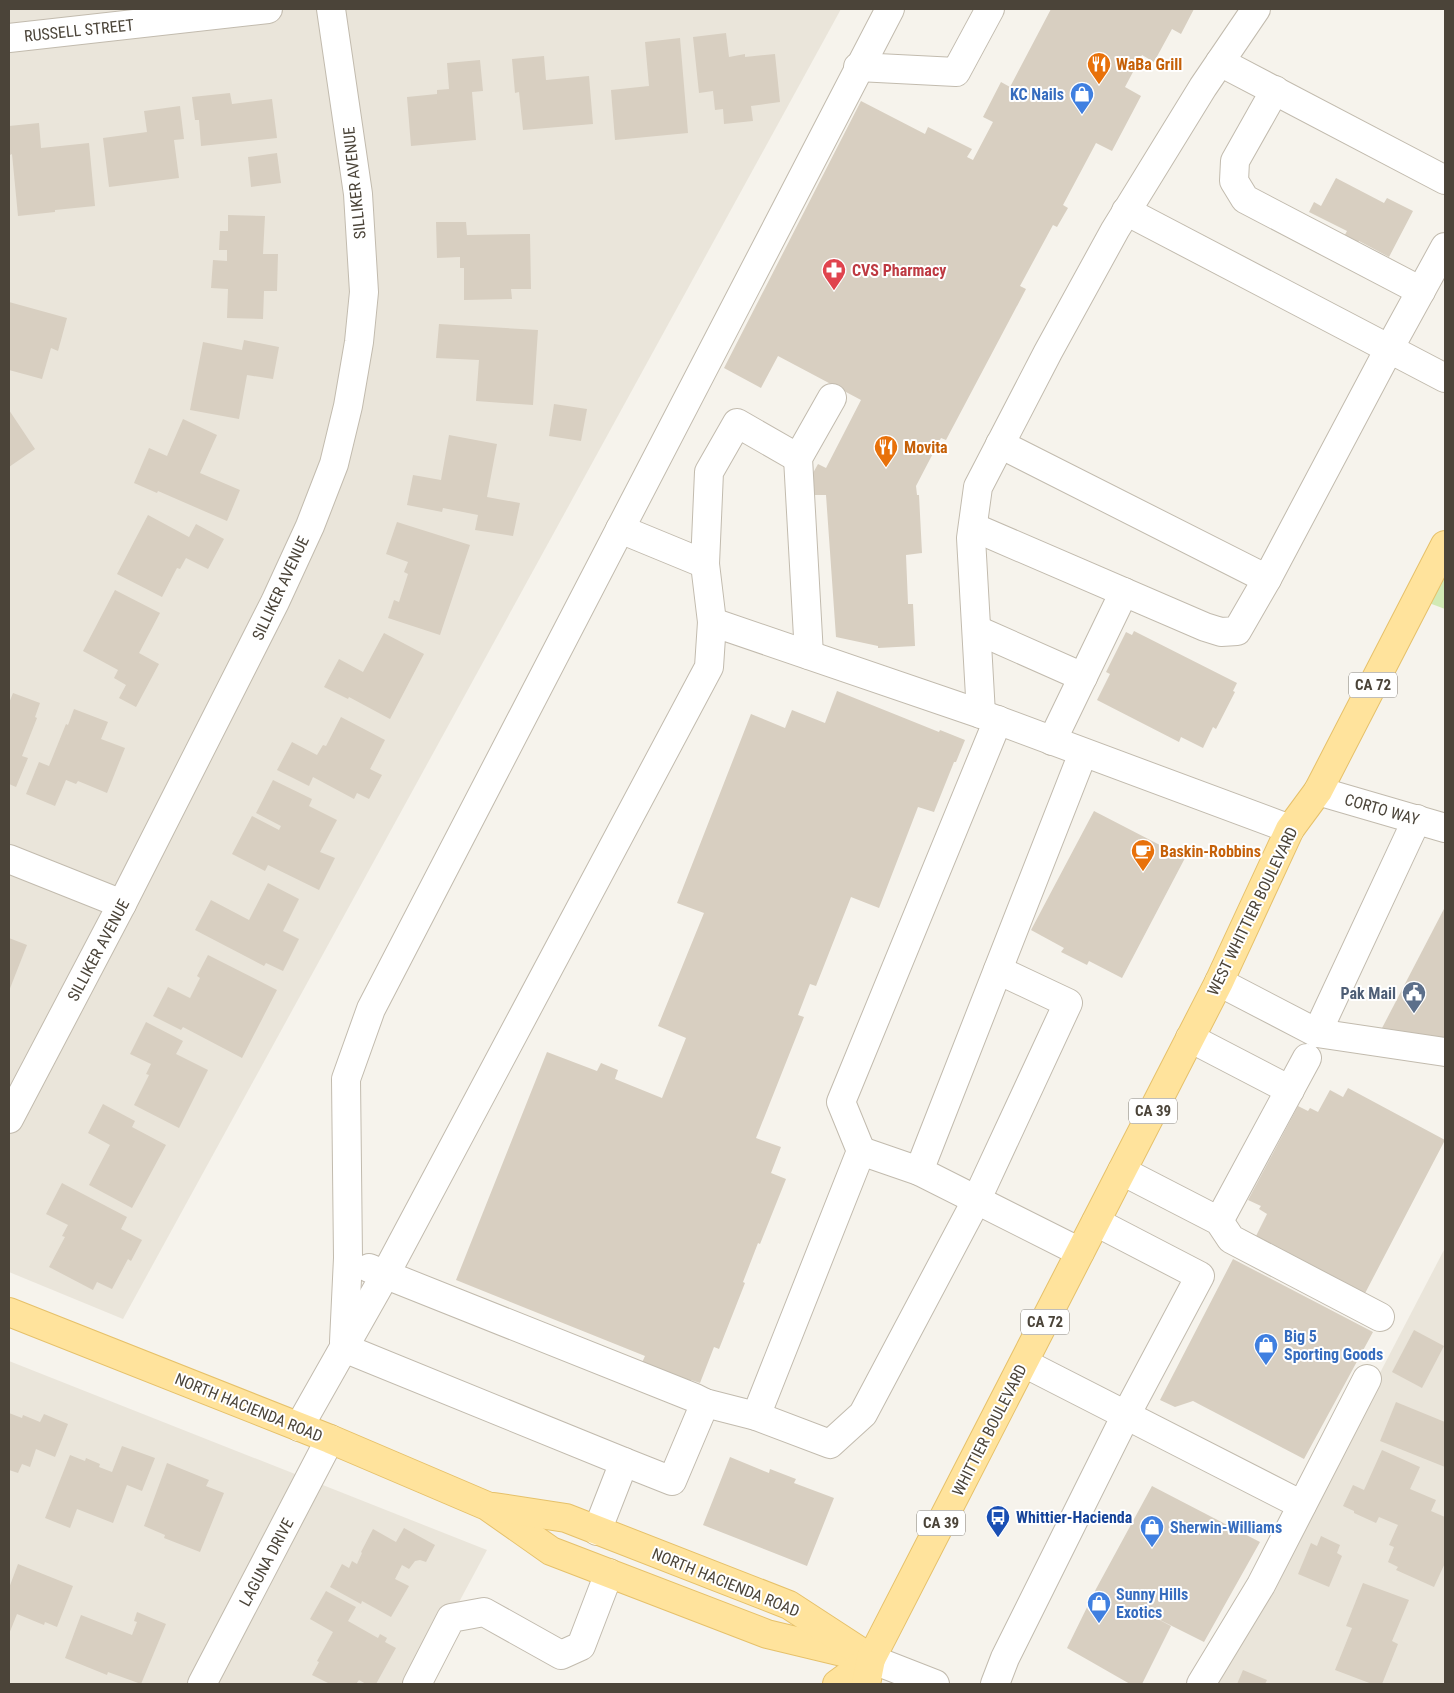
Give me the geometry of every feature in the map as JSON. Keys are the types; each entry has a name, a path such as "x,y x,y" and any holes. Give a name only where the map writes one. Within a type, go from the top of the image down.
{"main road":[{"name":"WEST WHITTIER BOULEVARD","path":"1065,1281 1219,982 1290,829 1318,790 1445,545"},
{"name":"WHITTIER BOULEVARD","path":"869,1672 1065,1281"},
{"name":"NORTH HACIENDA ROAD","path":"9,1312 330,1439 487,1506 551,1551 869,1672"},
{"name":"NORTH HACIENDA ROAD","path":"487,1506 566,1518 793,1606 869,1672"},
{"name":"CA 39","path":"837,1684 869,1672"}],"street":[{"name":"RUSSELL STREET","path":"9,38 268,9"},
{"name":"SILLIKER AVENUE","path":"9,1119 122,904 275,602 310,526 334,464 348,406 359,342 364,292 358,194 331,9"},
{"path":"344,1348 348,1258 346,1079 371,1009 858,67 890,9"},
{"path":"858,67 956,72 990,9"},
{"path":"756,1416 861,1151 841,1102 990,717 977,630 972,538 978,487 1057,336 1126,211 1220,62 1256,9"},
{"path":"1220,62 1445,180"},
{"path":"1275,90 1235,160 1234,181 1245,199 1421,290"},
{"path":"1126,211 1445,378"},
{"path":"973,527 1204,627 1221,632 1237,631 1267,579 1445,247"},
{"path":"809,655 798,458 832,398"},
{"path":"299,1427 385,1275 709,667 712,622 705,564 709,472 737,423 798,458"},
{"path":"1000,444 1267,579"},
{"path":"620,529 705,564"},
{"path":"1052,741 1124,592"},
{"path":"712,622 990,717 1290,829"},
{"path":"977,630 1083,677"},
{"path":"919,1171 1083,753"},
{"name":"CORTO WAY","path":"1318,790 1445,828"},
{"path":"1220,1221 1312,1046 1417,819"},
{"path":"9,859 122,904"},
{"path":"348,1258 385,1275 704,1403 756,1416 830,1444 863,1414 976,1201 1068,1004 998,970"},
{"path":"1219,982 1312,1046 1445,1052"},
{"path":"1190,1038 1290,1090"},
{"path":"861,1151 919,1171 1080,1252"},
{"path":"1122,1171 1220,1221 1231,1238 1380,1316"},
{"path":"995,1684 1126,1415 1200,1276 1096,1222"},
{"path":"344,1348 672,1481 704,1403"},
{"path":"1024,1362 1302,1506"},
{"path":"1201,1684 1261,1585 1367,1379"},
{"name":"LAGUNA DRIVE","path":"202,1684 330,1439"},
{"path":"597,1531 624,1462"},
{"path":"417,1684 451,1618 484,1612 561,1655 581,1646 609,1573"},
{"path":"869,1672 935,1684"}],"shaded area":[{"path":"9,9 841,9 123,1319 9,1272"},
{"path":"1445,1248 1445,1684 1218,1684"},
{"path":"9,1361 487,1550 415,1684 9,1684"}],"green space":[{"path":"1445,571 1445,609 1429,603"}],"building":[{"path":"1051,9 1194,9 1181,34 1172,29 1154,62 1142,55 1125,87 1141,96 1112,151 1096,143 1063,205 1068,208 1057,227 1053,225 1020,286 1026,289 946,440 941,438 916,486 917,495 919,495 922,553 906,555 908,604 913,604 915,646 878,648 878,646 836,637 826,495 814,495 813,473 818,464 826,468 861,400 778,356 761,388 724,368 861,101 925,134 928,127 972,149 967,157 973,160 993,122 983,117 1001,82 1010,87"},
{"path":"726,33 729,57 745,54 745,57 775,54 780,102 751,106 753,121 724,124 723,109 715,110 713,91 699,93 693,37"},
{"path":"680,38 688,133 615,140 611,90 649,86 645,42"},
{"path":"544,56 546,80 589,76 593,124 523,130 519,92 515,93 512,59"},
{"path":"480,60 483,91 472,92 476,140 411,146 407,97 437,94 437,90 449,89 447,63"},
{"path":"230,93 232,104 272,99 277,138 201,146 199,120 195,120 192,97"},
{"path":"180,106 184,139 174,140 179,178 109,187 103,138 147,132 144,111"},
{"path":"39,123 41,148 89,143 95,206 18,216 12,154 10,155 9,126"},
{"path":"277,153 281,183 251,187 248,157"},
{"path":"1336,178 1384,203 1387,198 1413,211 1389,257 1359,241 1355,249 1341,242 1347,231 1309,212 1314,202 1321,206"},
{"path":"228,215 265,216 263,254 278,254 277,291 264,291 263,319 227,318 228,289 211,288 213,260 227,261 227,250 219,250 220,231 228,231"},
{"path":"436,222 466,222 467,235 530,234 531,289 511,289 512,299 464,300 464,268 460,268 460,257 437,258"},
{"path":"9,302 67,318 58,351 51,348 42,379 9,370"},
{"path":"439,324 538,330 533,405 476,401 479,360 436,358"},
{"path":"244,340 279,347 273,379 247,375 239,419 190,410 203,342 242,350"},
{"path":"554,404 587,409 581,441 549,436"},
{"path":"9,410 35,449 9,467"},
{"path":"183,419 217,435 200,473 240,490 227,521 158,491 157,493 134,483 149,448 167,456"},
{"path":"449,435 497,444 487,497 520,503 513,536 475,530 478,515 443,508 442,512 407,505 413,475 441,480"},
{"path":"148,515 189,537 196,524 224,539 208,569 186,558 180,569 177,568 162,597 117,574"},
{"path":"397,522 470,545 440,635 388,618 394,600 399,602 408,574 404,572 408,562 386,554"},
{"path":"115,590 160,613 139,653 159,664 136,707 119,698 126,685 114,678 118,670 83,651"},
{"path":"1134,631 1237,683 1233,691 1235,692 1216,729 1213,727 1203,748 1181,737 1179,742 1097,700 1110,674 1106,672 1126,632 1132,635"},
{"path":"384,633 424,654 390,719 349,697 348,699 324,687 339,659 363,672"},
{"path":"837,691 939,732 940,730 965,740 934,812 918,807 879,908 851,897 816,986 810,984 798,1015 804,1017 756,1138 781,1147 771,1173 786,1179 760,1244 758,1243 743,1282 745,1283 719,1349 714,1347 700,1383 691,1380 688,1386 640,1367 645,1356 456,1280 547,1052 597,1071 601,1063 618,1070 615,1079 662,1098 686,1038 658,1026 704,913 677,903 751,714 785,728 792,710 825,723"},
{"path":"13,693 40,703 35,717 37,718 22,756 28,758 16,787 9,784 9,703"},
{"path":"74,709 108,722 101,739 125,748 107,793 78,781 76,784 66,780 55,806 26,794 39,762 49,766"},
{"path":"341,717 385,740 370,769 382,775 369,799 357,793 354,799 313,777 309,786 277,770 292,742 317,755 323,745 326,746"},
{"path":"273,780 312,799 309,806 337,820 320,852 335,858 319,890 268,865 265,871 232,854 252,816 279,830 281,826 256,813"},
{"path":"1094,811 1185,858 1122,978 1089,961 1087,965 1061,952 1064,948 1031,930"},
{"path":"268,883 299,899 283,931 299,939 283,971 266,963 264,966 195,930 211,900 249,920"},
{"path":"1445,907 1445,1041 1381,1030"},
{"path":"9,938 27,945 9,991"},
{"path":"208,955 277,990 242,1058 183,1027 181,1030 153,1016 168,987 190,998 200,978 197,976"},
{"path":"146,1022 183,1041 176,1054 208,1070 179,1128 134,1105 149,1075 146,1074 151,1064 130,1054"},
{"path":"1348,1088 1445,1140 1361,1301 1268,1251 1271,1244 1256,1236 1267,1214 1259,1209 1261,1206 1248,1200 1298,1106 1308,1111 1310,1108 1318,1112 1330,1090 1343,1097"},
{"path":"103,1104 135,1121 132,1127 166,1145 132,1208 89,1185 110,1145 88,1133"},
{"path":"62,1183 127,1217 121,1229 142,1240 131,1261 128,1259 112,1289 97,1282 93,1290 49,1267 65,1237 62,1236 68,1225 46,1214"},
{"name":"Big 5 Sporting Goods","path":"1233,1259 1373,1332 1304,1459 1193,1401 1175,1407 1160,1400"},
{"path":"1414,1330 1444,1346 1422,1388 1392,1372"},
{"path":"1396,1402 1445,1422 1445,1467 1380,1441"},
{"path":"9,1413 22,1418 23,1415 40,1422 44,1414 68,1424 55,1457 36,1449 30,1467 22,1464 18,1473 9,1470"},
{"path":"122,1446 155,1458 142,1491 127,1485 113,1523 77,1509 70,1528 45,1518 70,1455 85,1461 86,1458 100,1464 99,1467 112,1472"},
{"path":"1382,1450 1420,1467 1410,1489 1436,1500 1431,1511 1445,1517 1445,1563 1434,1587 1396,1570 1398,1567 1388,1562 1394,1547 1389,1545 1398,1525 1379,1517 1376,1523 1343,1506 1353,1485 1364,1490"},
{"path":"730,1457 769,1473 770,1469 796,1479 794,1483 834,1498 807,1566 703,1525"},
{"path":"167,1463 209,1480 206,1486 224,1493 200,1552 164,1538 165,1535 144,1526"},
{"path":"1152,1486 1260,1542 1204,1642 1150,1615 1171,1626 1142,1684 1130,1684 1067,1648 1096,1589"},
{"path":"404,1528 435,1545 426,1562 415,1561 409,1569 402,1565 395,1579 409,1586 391,1617 362,1601 361,1604 330,1587 342,1564 349,1568 352,1561 357,1564 373,1529 396,1542"},
{"path":"1321,1536 1340,1545 1337,1553 1342,1556 1329,1587 1298,1574 1311,1543 1317,1546"},
{"path":"18,1564 73,1586 57,1627 45,1622 44,1625 17,1614 9,1634 9,1588"},
{"path":"1363,1583 1409,1600 1392,1641 1398,1644 1382,1684 1372,1684 1335,1670 1352,1628 1346,1626"},
{"path":"326,1591 356,1607 348,1621 378,1638 380,1634 387,1638 385,1642 396,1648 376,1684 366,1684 359,1680 356,1684 330,1684 312,1675 319,1662 317,1661 333,1632 310,1619"},
{"path":"137,1612 166,1624 141,1684 108,1672 107,1675 65,1658 81,1615 132,1635 137,1622 134,1621"},
{"path":"1243,1670 1267,1680 1265,1684 1237,1684"}],"place":[{"name":"WaBa Grill","path":"1099,85"},
{"name":"KC Nails","path":"1082,115"},
{"name":"CVS Pharmacy","path":"834,291"},
{"name":"Movita","path":"886,468"},
{"name":"Baskin-Robbins","path":"1143,872"},
{"name":"Pak Mail","path":"1414,1014"},
{"name":"Big 5 Sporting Goods","path":"1266,1366"},
{"name":"Whittier-Hacienda","path":"998,1538"},
{"name":"Sherwin-Williams","path":"1152,1548"},
{"name":"Sunny Hills Exotics","path":"1099,1624"}]}
